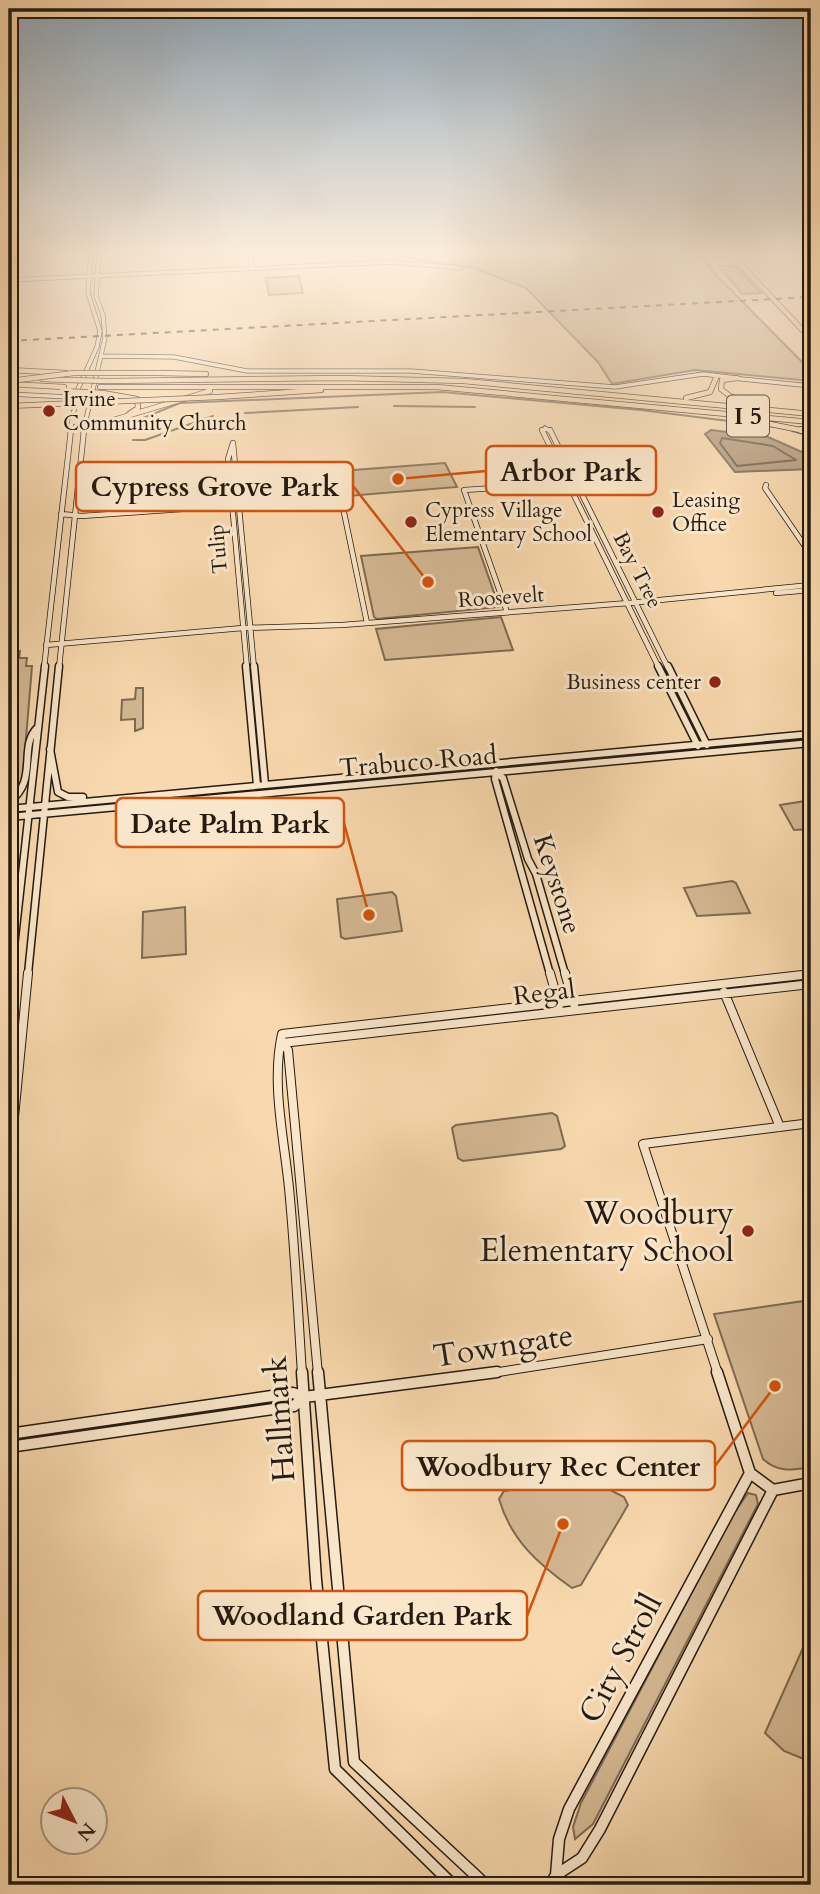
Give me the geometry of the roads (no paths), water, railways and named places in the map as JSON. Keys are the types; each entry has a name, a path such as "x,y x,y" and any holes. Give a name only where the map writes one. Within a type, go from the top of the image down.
{"highway":[{"path":"9,378 83,373 365,378"},
{"path":"9,378 96,374 234,379"},
{"path":"9,378 25,385 102,390 138,400 140,406 133,412 120,417 84,422"},
{"name":"I 5","path":"9,378 365,378 464,381 811,413"},
{"path":"635,397 699,397 711,391 716,378"},
{"path":"737,378 721,382 721,389 731,397 811,413"},
{"path":"72,422 127,419 201,392 302,385"},
{"name":"I 5","path":"102,390 302,385 437,387 811,422"},
{"path":"9,406 340,389 437,387"},
{"path":"685,410 811,432"}],"street":[{"path":"9,990 72,422 83,374 98,338"},
{"path":"9,1169 84,422 104,338"},
{"path":"92,356 160,356 259,371 456,373 624,387 714,374 811,384"},
{"path":"698,376 737,378"},
{"path":"9,394 89,398"},
{"name":"Bay Tree","path":"572,483 550,430 543,429 710,752"},
{"name":"Tulip","path":"257,785 246,628 240,503 233,443 228,455 232,504 246,628 265,784"},
{"path":"508,612 464,490 572,483"},
{"path":"766,485 765,488 811,547"},
{"path":"61,514 341,498 367,623"},
{"path":"804,540 811,555"},
{"name":"Roosevelt","path":"633,602 811,585"},
{"name":"Roosevelt","path":"46,643 246,628 367,623 811,590"},
{"name":"Bay Tree","path":"633,602 701,752"},
{"path":"9,802 21,794 25,785 31,734 37,728"},
{"name":"Trabuco Road","path":"9,808 811,734"},
{"name":"Trabuco Road","path":"9,817 811,743"},
{"path":"50,749 55,757 54,780 58,792 63,796 88,797 164,789 177,792"},
{"name":"Keystone","path":"494,764 497,774 495,779 518,855 521,877 532,904 560,1007"},
{"name":"Keystone","path":"497,774 503,778 528,859 536,873 575,1005"},
{"path":"196,800 215,793 254,789 265,784"},
{"name":"Regal","path":"723,989 811,974"},
{"name":"Regal","path":"282,1039 723,989 811,984"},
{"path":"723,989 780,1127"},
{"name":"Hallmark","path":"282,1039 288,1050 292,1087 354,1762 486,1885"},
{"name":"Hallmark","path":"282,1039 278,1052 282,1136 316,1580 335,1769 349,1786 453,1885"},
{"path":"811,1123 643,1144 750,1473 773,1490 811,1483"},
{"name":"Towngate","path":"9,1434 293,1393 304,1396 321,1395 456,1379 708,1339"},
{"name":"Towngate","path":"9,1447 294,1406 304,1396"},
{"name":"City Stroll","path":"553,1880 559,1839 569,1809 750,1473"},
{"name":"City Stroll","path":"553,1880 582,1858 600,1829 773,1490"}],"water":[{"path":"711,430 768,437 811,456 811,469 735,472 705,434"}],"waterway":[{"path":"98,426 136,421 180,403 442,392 641,410 776,427"},
{"path":"394,406 475,407"},
{"path":"245,413 358,407"},
{"path":"133,440 145,440 213,416"},
{"path":"792,431 811,436"}],"railway":[{"path":"9,341 57,338"}],"place":[{"name":"Irvine Community Church","path":"49,411"},
{"name":"Arbor Park","path":"398,479"},
{"name":"Leasing Office","path":"658,512"},
{"name":"Cypress Village Elementary School","path":"411,522"},
{"name":"Cypress Grove Park","path":"428,582"},
{"name":"Business center","path":"715,682"},
{"name":"Date Palm Park","path":"369,915"},
{"name":"Woodbury Elementary School","path":"748,1231"},
{"name":"Woodbury Rec Center","path":"775,1386"},
{"name":"Woodland Garden Park","path":"563,1524"}]}
